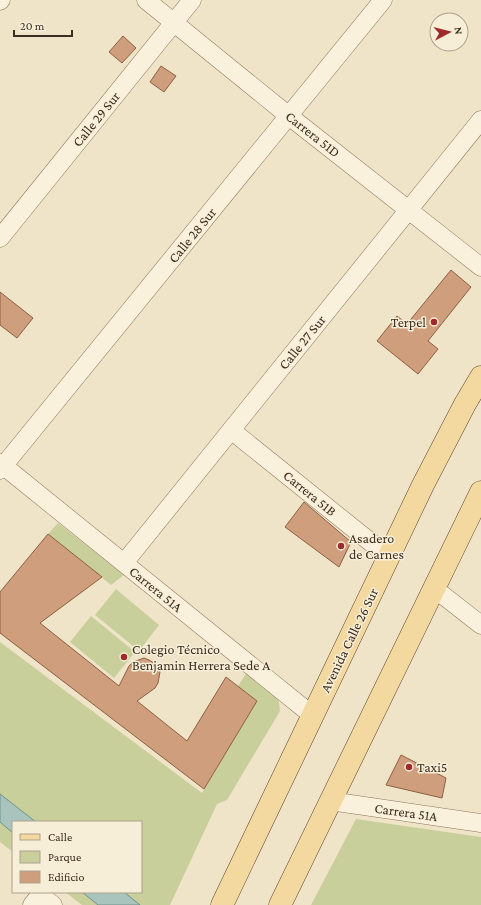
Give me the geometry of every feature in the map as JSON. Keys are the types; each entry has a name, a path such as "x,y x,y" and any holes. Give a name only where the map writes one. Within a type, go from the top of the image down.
{"main road":[{"name":"Avenida Calle 26 Sur","path":"222,905 423,485 465,404 481,377"},
{"path":"280,905 481,492"}],"street":[{"name":"Carrera 51D","path":"146,0 289,116 481,267"},
{"name":"Calle 29 Sur","path":"0,238 192,0"},
{"name":"Calle 28 Sur","path":"1,466 383,0"},
{"name":"Calle 27 Sur","path":"124,563 481,120"},
{"name":"Carrera 51B","path":"231,430 389,557"},
{"name":"Carrera 51A","path":"1,466 312,715"},
{"path":"435,589 481,625"},
{"name":"Carrera 51A","path":"330,801 481,823"}],"green space":[{"path":"58,523 124,575 111,585 48,534"},
{"path":"116,589 159,625 139,651 95,615"},
{"path":"91,616 135,652 114,678 70,642"},
{"path":"0,642 202,793 256,701 238,686 247,672 278,696 280,711 227,800 217,804 170,905 82,905 66,893 142,893 142,821 12,821 12,851 0,842"},
{"path":"356,819 481,837 481,905 311,905"}],"water":[{"path":"0,794 35,821 12,821 12,832 0,822"},
{"path":"83,893 125,893 140,905 98,905"}],"building":[{"path":"123,36 136,48 122,63 109,52"},
{"path":"161,66 176,76 164,92 150,82"},
{"path":"451,270 471,287 428,341 438,349 418,374 377,341 397,316 407,324"},
{"path":"0,292 33,318 17,338 0,325"},
{"path":"304,502 351,542 339,567 285,527"},
{"path":"48,534 102,577 40,623 119,686 129,666 133,662 144,658 154,663 160,672 158,683 155,688 137,701 187,741 226,677 257,701 204,789 0,633 0,592"},
{"name":"Taxi5","path":"401,755 446,778 442,798 386,785"}],"place":[{"name":"Terpel","path":"434,322"},
{"name":"Asadero de Carnes","path":"341,546"},
{"name":"Colegio Técnico Benjamin Herrera Sede A","path":"124,657"},
{"name":"Taxi5","path":"409,767"}]}
